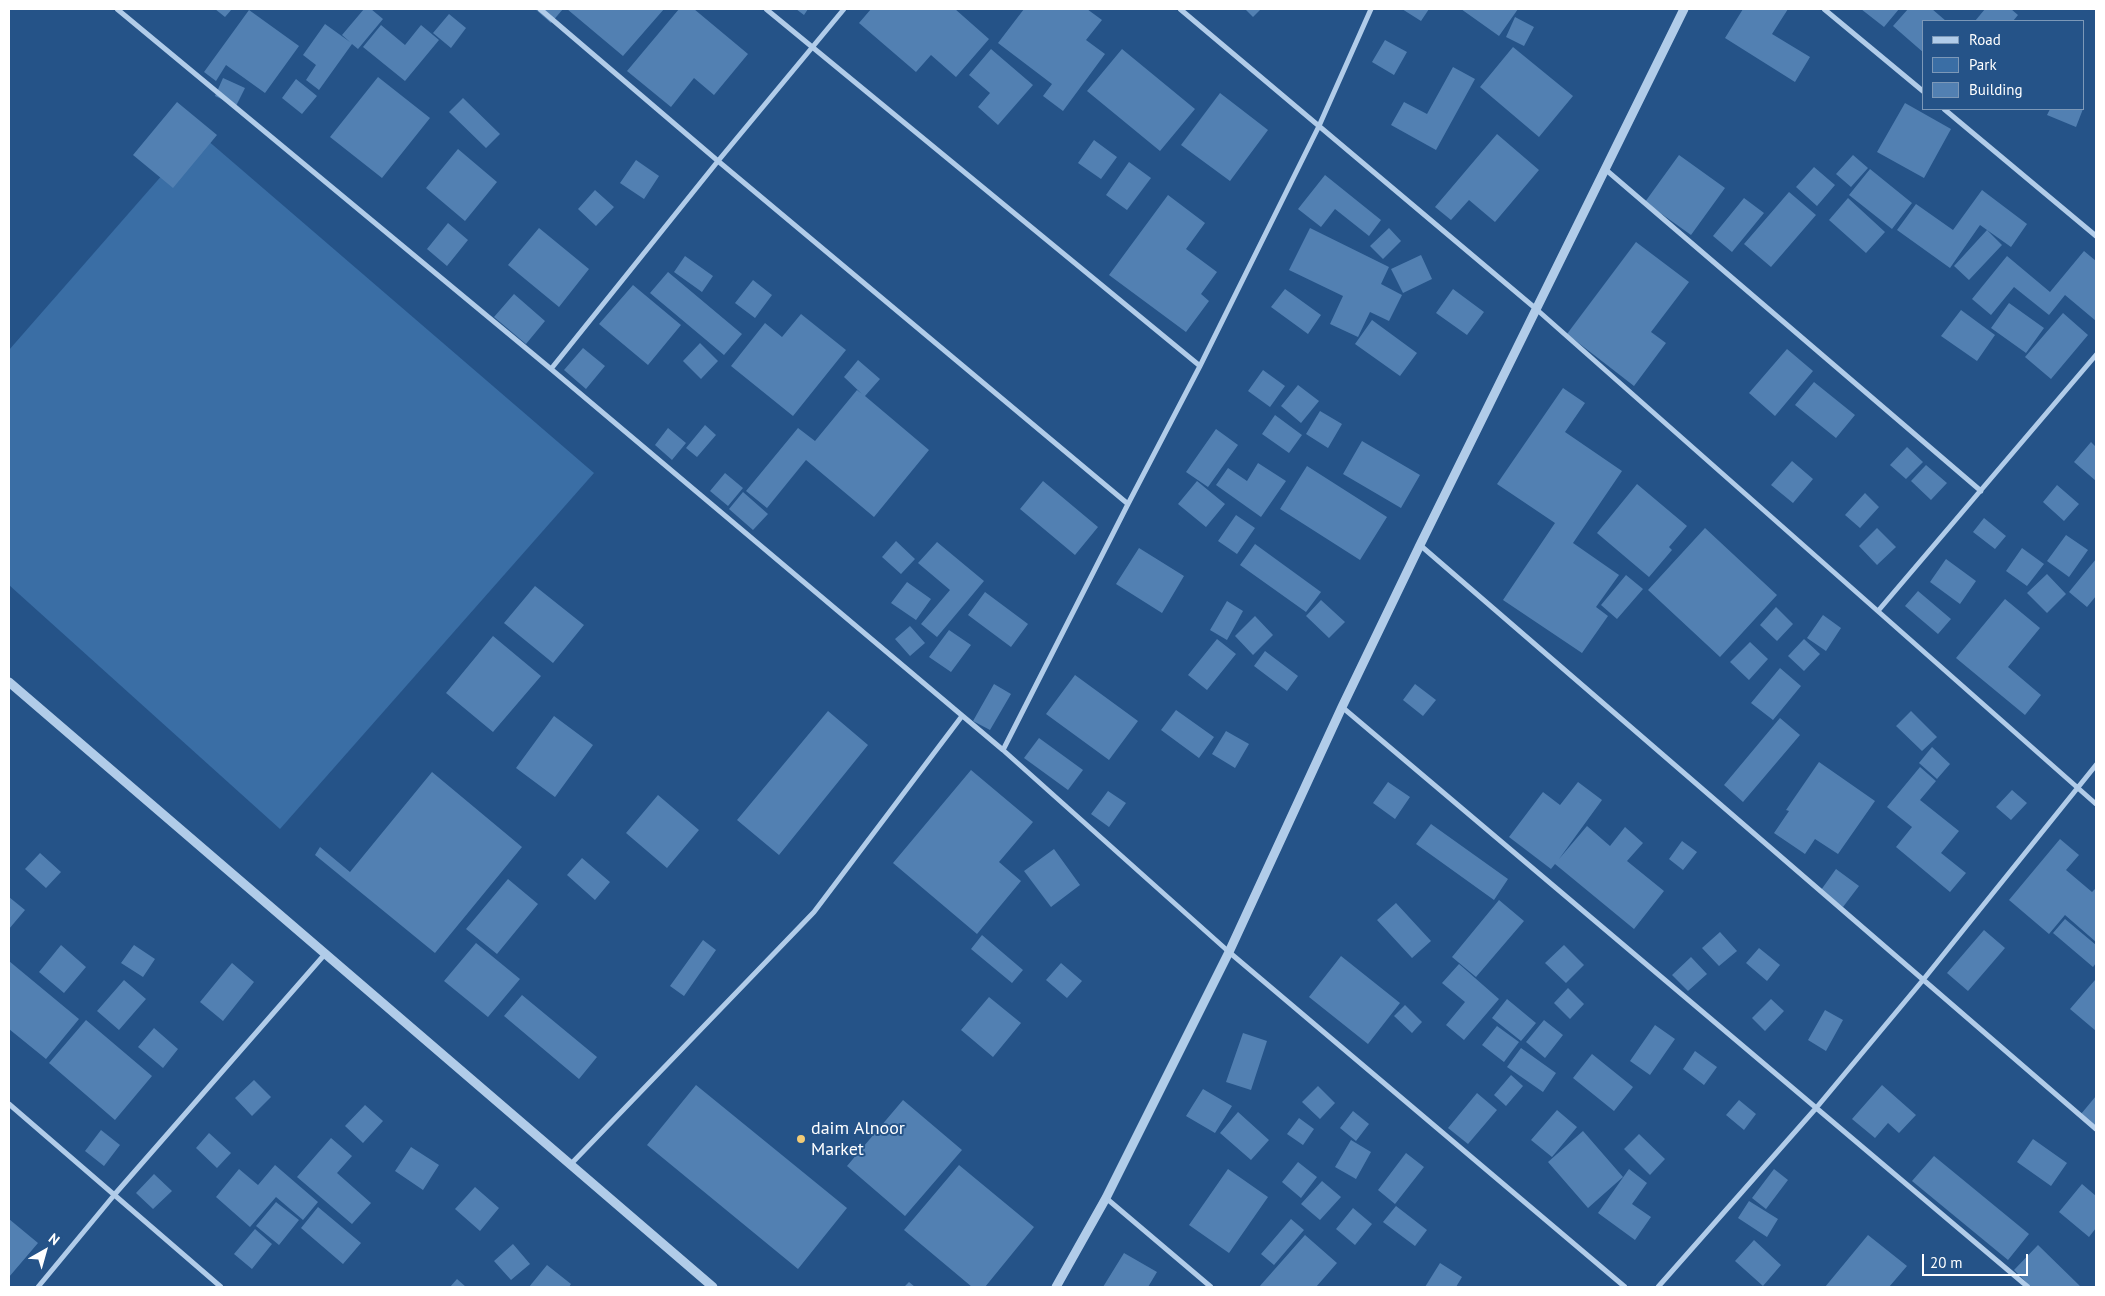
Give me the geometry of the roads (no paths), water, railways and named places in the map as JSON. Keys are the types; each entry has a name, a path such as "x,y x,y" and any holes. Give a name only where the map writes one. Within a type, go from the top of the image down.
{"street":[{"path":"117,9 551,370 1003,750 1229,952 1625,1287"},
{"path":"540,9 718,161 1128,504"},
{"path":"766,9 811,48 1200,366"},
{"path":"551,370 718,161 844,9"},
{"path":"1180,9 1535,308 2096,804"},
{"path":"1003,750 1200,366 1319,126 1371,9"},
{"path":"1056,1287 1106,1198 1229,952 1342,707 1420,545 1535,308 1684,9"},
{"path":"1824,9 1922,90"},
{"path":"1945,110 2096,236"},
{"path":"1605,169 1981,491"},
{"path":"1878,611 2096,355"},
{"path":"1420,545 2096,1129"},
{"path":"9,682 713,1287"},
{"path":"1342,707 2028,1287"},
{"path":"570,1165 814,912 962,716"},
{"path":"1658,1287 1817,1107 1924,980 2096,765"},
{"path":"38,1287 115,1194 325,954"},
{"path":"9,1104 220,1287"},
{"path":"1106,1198 1211,1287"}],"place":[{"name":"daim Alnoor Market","path":"801,1139"}]}
